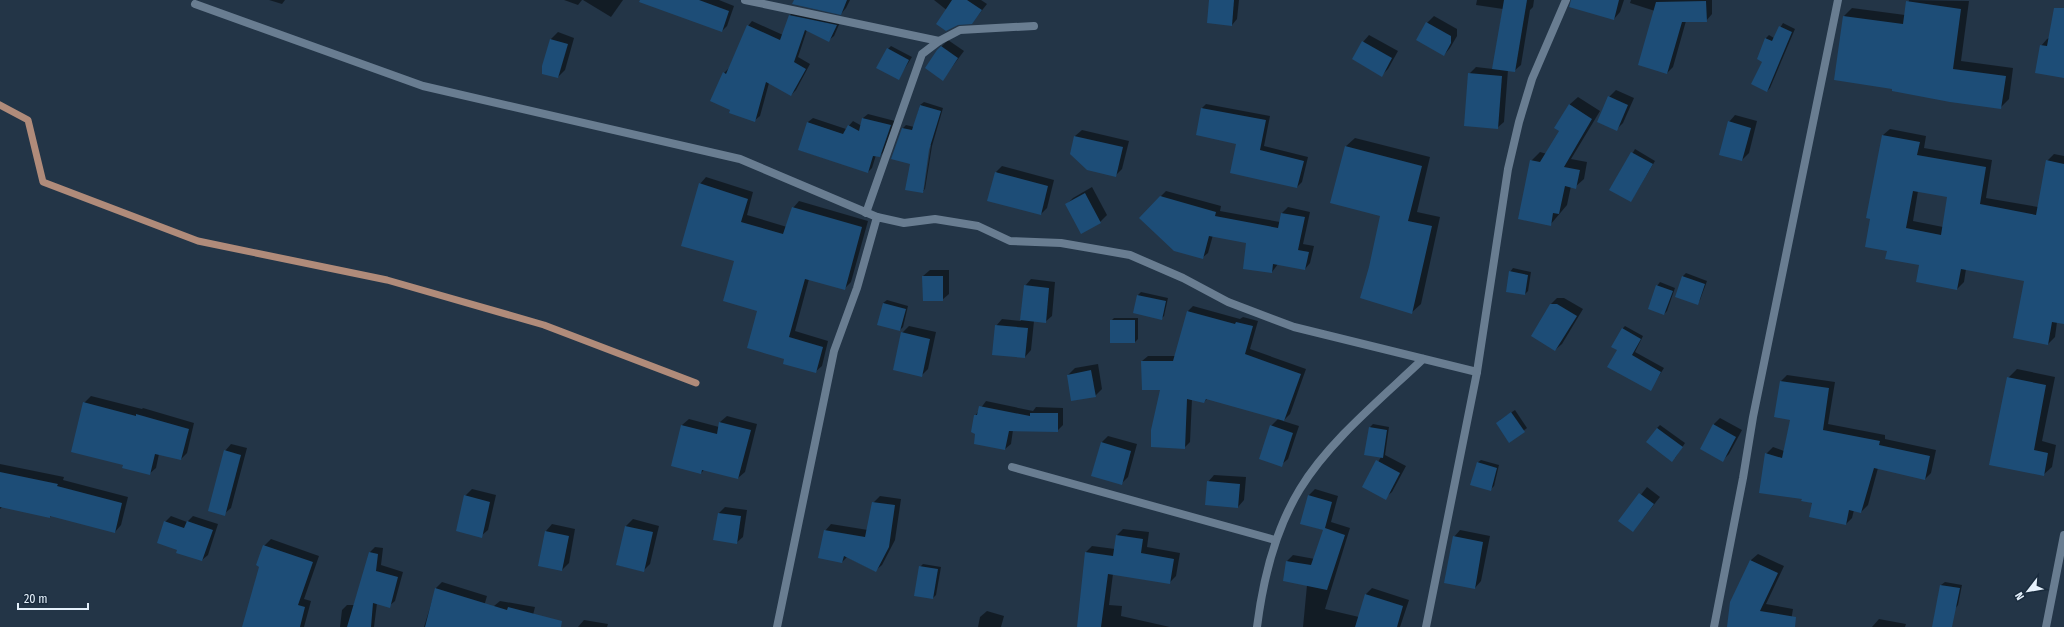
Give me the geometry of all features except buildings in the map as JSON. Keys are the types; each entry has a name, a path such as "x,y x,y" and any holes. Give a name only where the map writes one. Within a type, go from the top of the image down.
{"street":[{"path":"745,0 939,41"},
{"path":"1426,627 1477,372 1501,214 1519,122 1532,79 1566,0"},
{"path":"1714,627 1743,478 1753,417 1838,0"},
{"path":"195,4 423,86 740,159 877,217 904,222 934,219 978,226 1010,241 1061,243 1130,255 1183,278 1228,302 1294,327 1477,372"},
{"path":"866,213 922,54 939,41 960,30 1034,26"},
{"path":"777,627 834,351 857,288 877,217"},
{"path":"1257,627 1261,597 1275,540 1300,488 1334,444 1423,359"},
{"path":"1012,467 1275,540"},
{"path":"2046,627 2061,564 2064,535"}],"waterway":[{"path":"0,105 28,120 43,182 198,241 387,280 544,325 696,383"}]}
